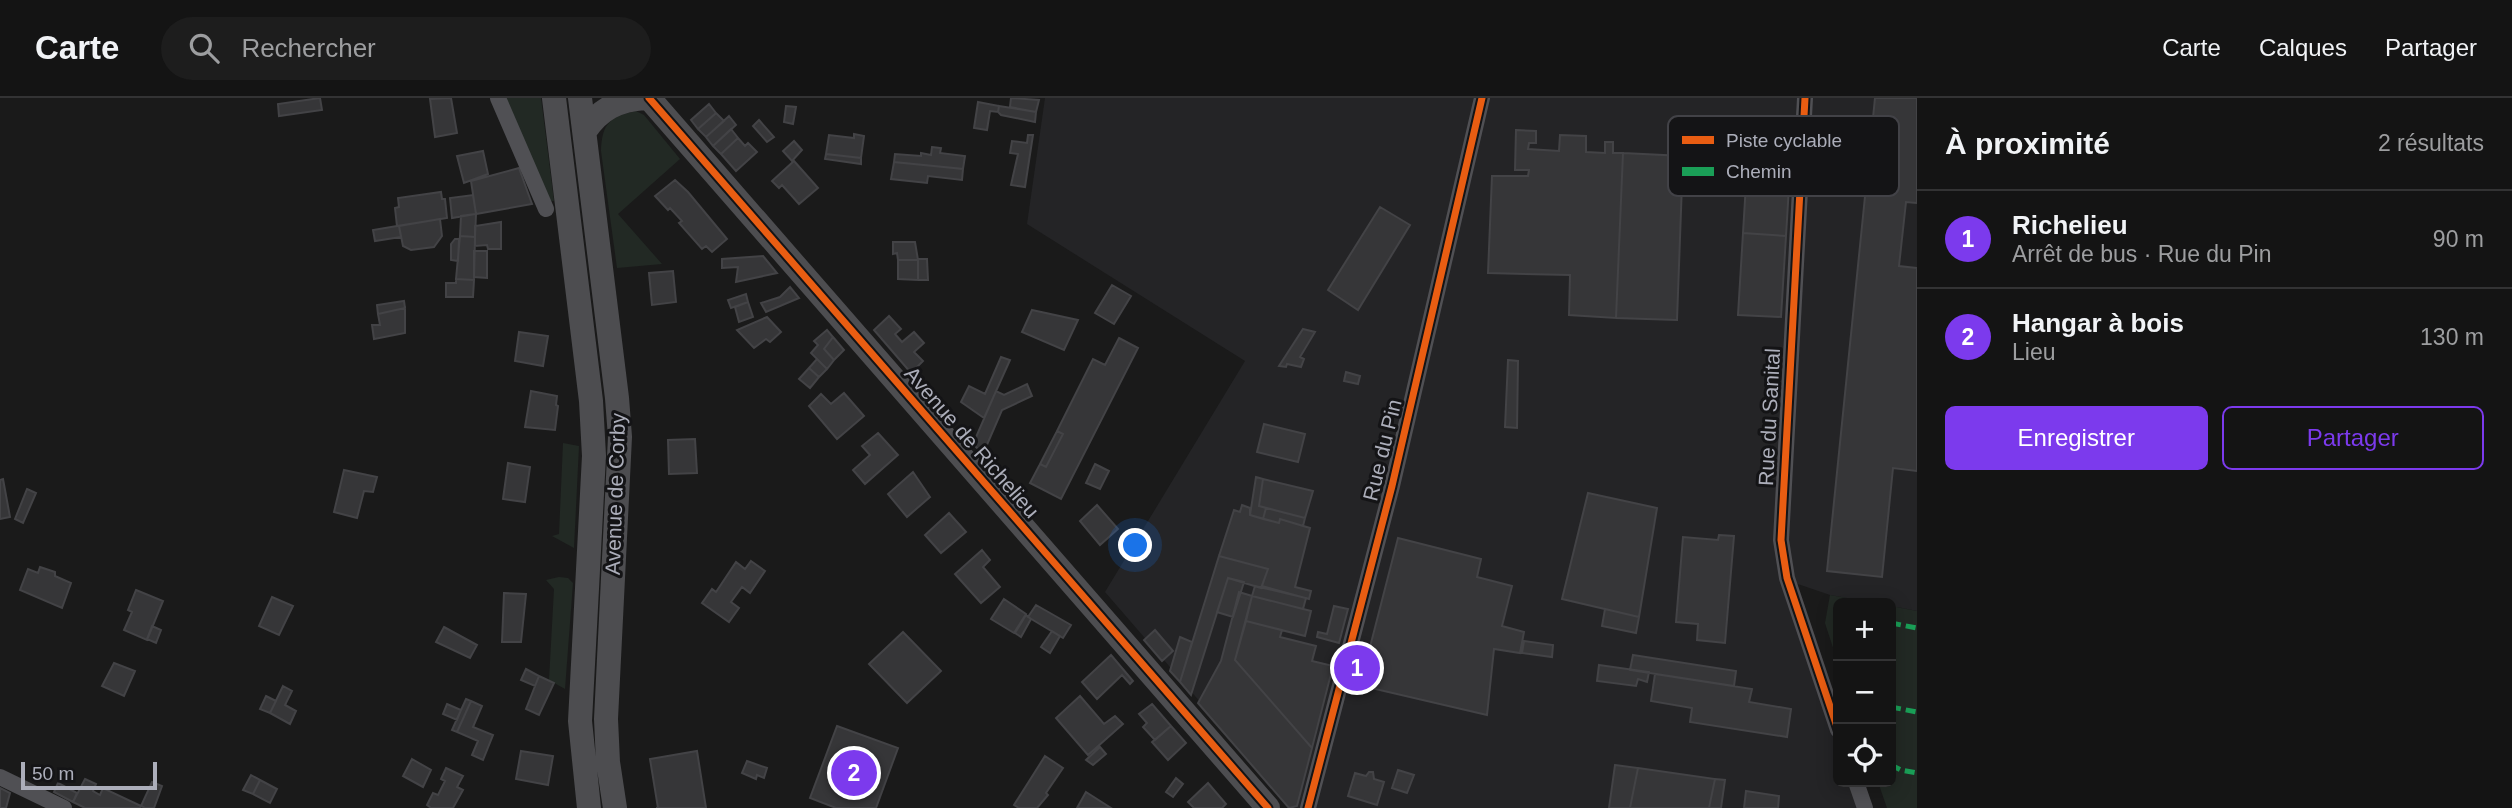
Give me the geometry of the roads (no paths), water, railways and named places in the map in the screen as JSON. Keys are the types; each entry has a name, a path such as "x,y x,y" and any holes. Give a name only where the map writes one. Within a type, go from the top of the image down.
{"main road":[{"name":"Avenue de Corby","path":"554,98 591,401 594,456 580,721 589,808"},
{"name":"Avenue de Corby","path":"580,98 620,437 606,719 608,762 615,808"},
{"path":"585,131 594,117 606,108 629,99 647,98"},
{"name":"Avenue de Richelieu","path":"647,98 1268,808"}],"street":[{"path":"498,98 547,209"},
{"name":"Rue du Pin","path":"1308,808 1392,486 1482,98"},
{"name":"Rue du Sanital","path":"1804,116 1805,98"},
{"name":"Rue du Sanital","path":"1800,196 1781,540 1787,578 1836,724"},
{"path":"0,777 64,808"},
{"path":"1858,787 1865,808"}],"place":[{"name":"Richelieu","path":"1357,668"},
{"name":"Hangar à bois","path":"854,773"}]}
